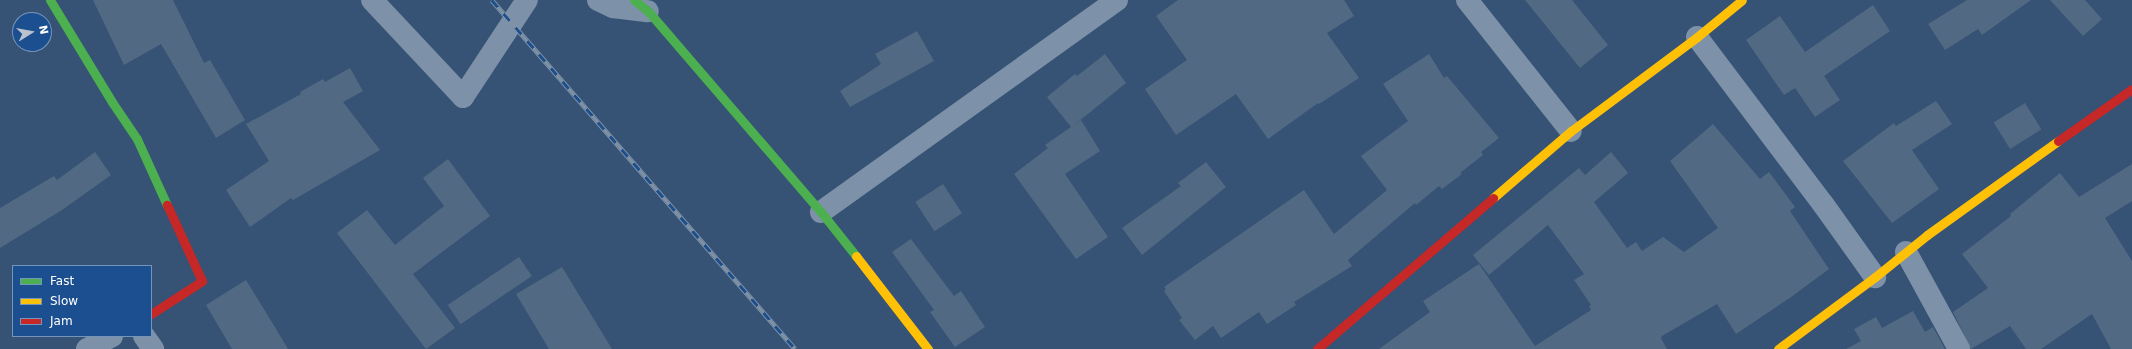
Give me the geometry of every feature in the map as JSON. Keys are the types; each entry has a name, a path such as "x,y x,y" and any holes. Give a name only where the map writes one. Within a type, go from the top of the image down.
{"street":[{"path":"50,0 112,102 137,139 202,281 152,313"},
{"path":"372,0 464,97 527,0"},
{"path":"598,0 613,7 641,6 821,212 928,349"},
{"path":"821,212 1117,0"},
{"path":"1467,0 1571,131"},
{"path":"1317,349 1571,131 1697,37 1742,0"},
{"path":"1697,37 1823,204 1875,277"},
{"path":"1778,349 1875,277 1927,235 2132,89"},
{"path":"1906,252 1959,349"},
{"path":"87,349 110,337"},
{"path":"145,337 153,349"}],"building":[{"path":"93,0 173,0 204,63 210,60 245,120 216,138 161,44 124,65"},
{"path":"1178,0 1344,0 1354,16 1327,33 1359,78 1319,104 1318,103 1268,139 1236,94 1176,135 1145,89 1187,60 1156,16"},
{"path":"1525,0 1572,0 1608,45 1580,68"},
{"path":"1967,0 2031,0 1982,35 1978,29 1945,50 1928,24"},
{"path":"2050,0 2085,0 2102,19 2083,36"},
{"path":"1873,5 1890,31 1824,76 1840,100 1815,117 1795,88 1784,95 1746,40 1780,16 1805,52"},
{"path":"917,31 934,61 850,107 840,91 881,64 875,54"},
{"path":"1105,54 1126,83 1073,126 1081,120 1100,151 1065,174 1108,237 1076,259 1014,174 1048,148 1045,145 1071,127 1047,97 1075,74 1077,76"},
{"path":"1429,54 1444,78 1447,76 1499,138 1481,152 1483,155 1460,173 1462,174 1442,189 1439,186 1416,205 1415,203 1348,260 1352,266 1294,302 1296,305 1267,324 1259,312 1221,338 1213,326 1195,340 1179,320 1182,318 1164,291 1166,289 1164,287 1304,190 1334,234 1387,190 1361,156 1408,121 1383,84"},
{"path":"350,68 363,91 343,102 380,150 293,200 291,198 250,227 226,190 269,161 246,124 301,94 300,92 323,79 325,82"},
{"path":"1936,101 1952,124 1912,150 1939,189 1892,223 1843,161 1894,123 1896,126"},
{"path":"2025,103 2041,129 2010,149 1994,123"},
{"path":"1713,124 1760,179 1769,172 1795,207 1790,211 1829,269 1791,297 1736,334 1717,304 1662,336 1661,338 1667,349 1379,349 1430,312 1423,301 1479,264 1535,346 1591,310 1589,306 1591,305 1574,280 1584,274 1548,225 1489,275 1473,255 1579,168 1585,175 1611,152 1628,173 1594,202 1627,248 1636,242 1642,251 1663,237 1684,252 1718,228 1670,161"},
{"path":"95,152 111,175 62,210 0,248 0,208 54,176 57,180"},
{"path":"448,159 490,216 413,274 455,328 426,349 337,233 367,210 395,245 444,206 423,178"},
{"path":"1206,162 1226,187 1142,255 1122,228 1181,186 1178,183"},
{"path":"2132,164 2132,201 2105,218 2132,261 2132,349 2111,349 2092,314 2041,349 2026,349 2010,326 1971,349 1953,312 1988,288 1962,254 2011,216 2010,214 2060,173 2079,197"},
{"path":"943,184 962,213 934,231 915,202"},
{"path":"911,239 954,296 961,291 985,327 955,347 930,312 934,310 892,252"},
{"path":"519,257 532,276 461,324 448,305"},
{"path":"562,267 612,349 549,349 516,294"},
{"path":"246,280 288,349 232,349 206,305"},
{"path":"1913,311 1925,332 1933,327 1945,349 1846,349 1861,341 1854,329 1876,317 1882,328"}],"railway":[{"path":"492,0 795,349"}],"traffic: fast":[{"path":"50,0 112,102 137,139 167,205"},
{"path":"634,0 648,11 821,212 856,256"}],"traffic: slow":[{"path":"1493,198 1571,131 1697,37 1742,0"},
{"path":"1778,349 1875,277 1927,235 2058,141"},
{"path":"856,256 928,349"}],"traffic: jam":[{"path":"2058,141 2132,89"},
{"path":"1317,349 1493,198"},
{"path":"152,313 202,281 167,205"}]}
